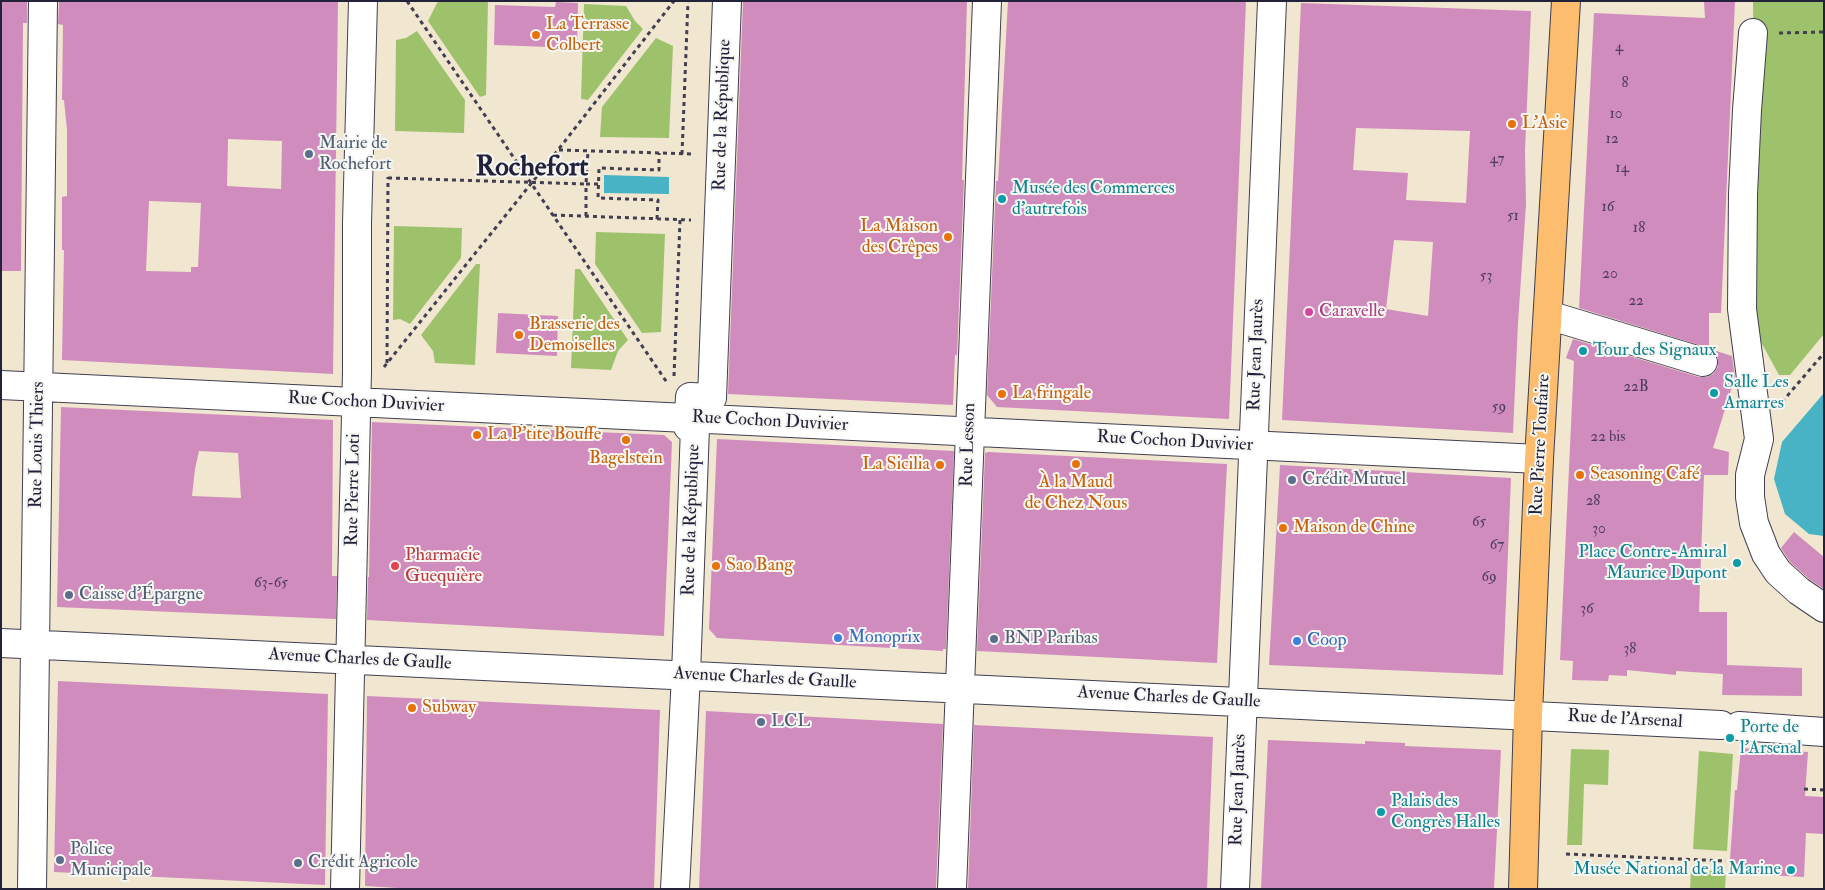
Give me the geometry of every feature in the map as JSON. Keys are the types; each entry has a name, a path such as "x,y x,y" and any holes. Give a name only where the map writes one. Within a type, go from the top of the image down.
{"main road":[{"name":"Rue Pierre Toufaire","path":"1523,889 1539,459 1566,1"}],"street":[{"name":"Rue Louis Thiers","path":"32,889 43,1"},
{"name":"Rue Pierre Loti","path":"345,889 357,371 362,1"},
{"name":"Rue de la République","path":"675,889 686,675 695,428 688,427 684,403 712,398 727,1"},
{"name":"Rue Lesson","path":"952,889 987,1"},
{"name":"Rue Jean Jaurès","path":"1235,889 1272,1"},
{"path":"1753,33 1743,194 1742,309 1758,439 1750,475 1750,497 1754,523 1766,554 1778,572 1799,591 1824,608"},
{"path":"1548,315 1703,362"},
{"name":"Rue Cochon Duvivier","path":"1,385 356,402 684,403 970,432 1539,459"},
{"name":"Avenue Charles de Gaulle","path":"1,643 1528,715"},
{"name":"Rue de l'Arsenal","path":"1528,715 1824,732"}],"path":[{"path":"407,1 684,403"},
{"path":"357,371 379,373 387,364 674,1"},
{"path":"682,154 688,1"},
{"path":"1753,33 1824,32"},
{"path":"558,150 722,155"},
{"path":"586,216 588,151"},
{"path":"658,219 658,200 598,198 598,184 599,168 659,170 659,153"},
{"path":"387,364 388,168"},
{"path":"360,177 598,184"},
{"path":"553,215 720,221"},
{"path":"680,220 684,403"},
{"path":"1758,439 1785,397 1824,353"},
{"path":"1804,788 1824,790"},
{"path":"1566,854 1726,861"}],"green space":[{"path":"438,1 488,1 486,95 480,97 428,21"},
{"path":"1753,1 1824,1 1824,334 1790,375 1779,375 1756,333"},
{"path":"584,4 626,6 635,21 643,29 588,100 581,99"},
{"path":"417,31 465,100 464,133 395,131 396,40 406,38"},
{"path":"656,38 673,46 669,138 600,137 602,107"},
{"path":"394,226 462,228 461,258 410,324 400,319 393,320"},
{"path":"596,232 665,234 661,332 642,333 595,264"},
{"path":"476,264 480,264 475,365 435,363 433,351 421,335"},
{"path":"575,269 580,269 628,340 618,351 611,370 571,368"},
{"path":"1571,749 1609,750 1608,785 1584,784 1582,845 1567,845"},
{"path":"1699,751 1733,754 1727,851 1693,849"},
{"path":"1691,869 1726,872 1725,889 1690,889"}],"water":[{"path":"604,175 669,177 669,194 604,193"},
{"path":"1824,393 1824,536 1809,534 1785,514 1774,479 1782,442"}],"building":[{"path":"1,1 27,1 27,23 23,23 21,271 1,271"},
{"path":"59,1 338,1 333,374 62,360 64,250 62,250 62,197 67,196 67,130 64,100 62,100 63,25 58,24","holes":["228,139 282,141 281,189 227,186","149,201 201,203 198,267 191,267 191,272 146,271"]},
{"path":"743,1 967,1 962,180 964,180 957,356 955,354 953,405 728,394"},
{"path":"1008,1 1246,1 1229,419 997,407 987,395 996,181 998,181"},
{"path":"1704,1 1735,1 1721,313 1709,313 1709,348 1579,308 1594,13 1705,18"},
{"name":"La Terrasse Colbert","path":"556,2 578,3 577,48 494,45 495,5 555,7"},
{"path":"1301,3 1531,11 1525,151 1526,204 1513,433 1282,420","holes":["1356,128 1470,131 1466,203 1406,200 1408,173 1353,170","1394,240 1433,242 1428,316 1386,309"]},
{"name":"Brasserie des Demoiselles","path":"498,313 558,316 557,356 496,353"},
{"path":"1573,339 1699,377 1707,377 1713,374 1718,367 1718,358 1715,352 1710,349 1732,356 1735,377 1713,448 1729,452 1728,475 1704,475 1699,612 1727,612 1727,665 1802,668 1802,696 1722,695 1723,674 1676,671 1676,675 1627,670 1627,676 1609,675 1608,681 1572,680 1573,661 1560,660 1574,361 1566,358"},
{"path":"61,407 333,420 332,576 337,576 336,619 57,607","holes":["199,451 238,453 241,498 192,496"]},
{"path":"372,422 664,435 672,442 664,636 367,620"},
{"path":"717,439 954,451 946,649 943,649 943,651 717,638 709,629"},
{"path":"985,453 1227,464 1217,663 977,651"},
{"path":"1280,465 1511,478 1503,675 1269,665"},
{"path":"1794,532 1824,557 1824,589 1790,562 1781,548"},
{"path":"58,681 328,694 325,885 54,872"},
{"path":"367,696 660,710 654,889 414,889 365,886"},
{"path":"706,711 943,724 936,889 699,889"},
{"path":"974,725 1213,737 1207,889 968,889"},
{"name":"Palais des Congrès Halles","path":"1268,740 1365,744 1365,741 1405,743 1405,746 1501,750 1494,889 1261,889"},
{"path":"1741,748 1808,752 1805,796 1824,797 1824,834 1806,833 1804,877 1729,873 1735,790 1737,790"}],"place":[{"name":"La Terrasse Colbert","path":"536,35"},
{"name":"L'Asie","path":"1512,124"},
{"name":"Mairie de Rochefort","path":"309,154"},
{"name":"Musée des Commerces d'autrefois","path":"1002,199"},
{"name":"La Maison des Crêpes","path":"948,237"},
{"name":"Caravelle","path":"1309,312"},
{"name":"Brasserie des Demoiselles","path":"519,335"},
{"name":"Tour des Signaux","path":"1583,351"},
{"name":"Salle Les Amarres","path":"1714,393"},
{"name":"La fringale","path":"1002,394"},
{"name":"La P'tite Bouffe","path":"477,435"},
{"name":"Bagelstein","path":"626,440"},
{"name":"À la Maud de Chez Nous","path":"1076,464"},
{"name":"La Sicilia","path":"940,465"},
{"name":"Seasoning Café","path":"1580,475"},
{"name":"Crédit Mutuel","path":"1292,480"},
{"name":"Maison de Chine","path":"1283,528"},
{"name":"Place Contre-Amiral Maurice Dupont","path":"1737,563"},
{"name":"Pharmacie Guequière","path":"395,566"},
{"name":"Sao Bang","path":"716,566"},
{"name":"Caisse d'Épargne","path":"69,595"},
{"name":"Monoprix","path":"838,638"},
{"name":"BNP Paribas","path":"994,639"},
{"name":"Coop","path":"1297,641"},
{"name":"Subway","path":"412,708"},
{"name":"LCL","path":"761,722"},
{"name":"Porte de l'Arsenal","path":"1730,738"},
{"name":"Palais des Congrès Halles","path":"1381,812"},
{"name":"Police Municipale","path":"60,860"},
{"name":"Crédit Agricole","path":"298,863"},
{"name":"Musée National de la Marine","path":"1791,870"}],"district":[{"name":"Rochefort","path":"532,169"}]}
